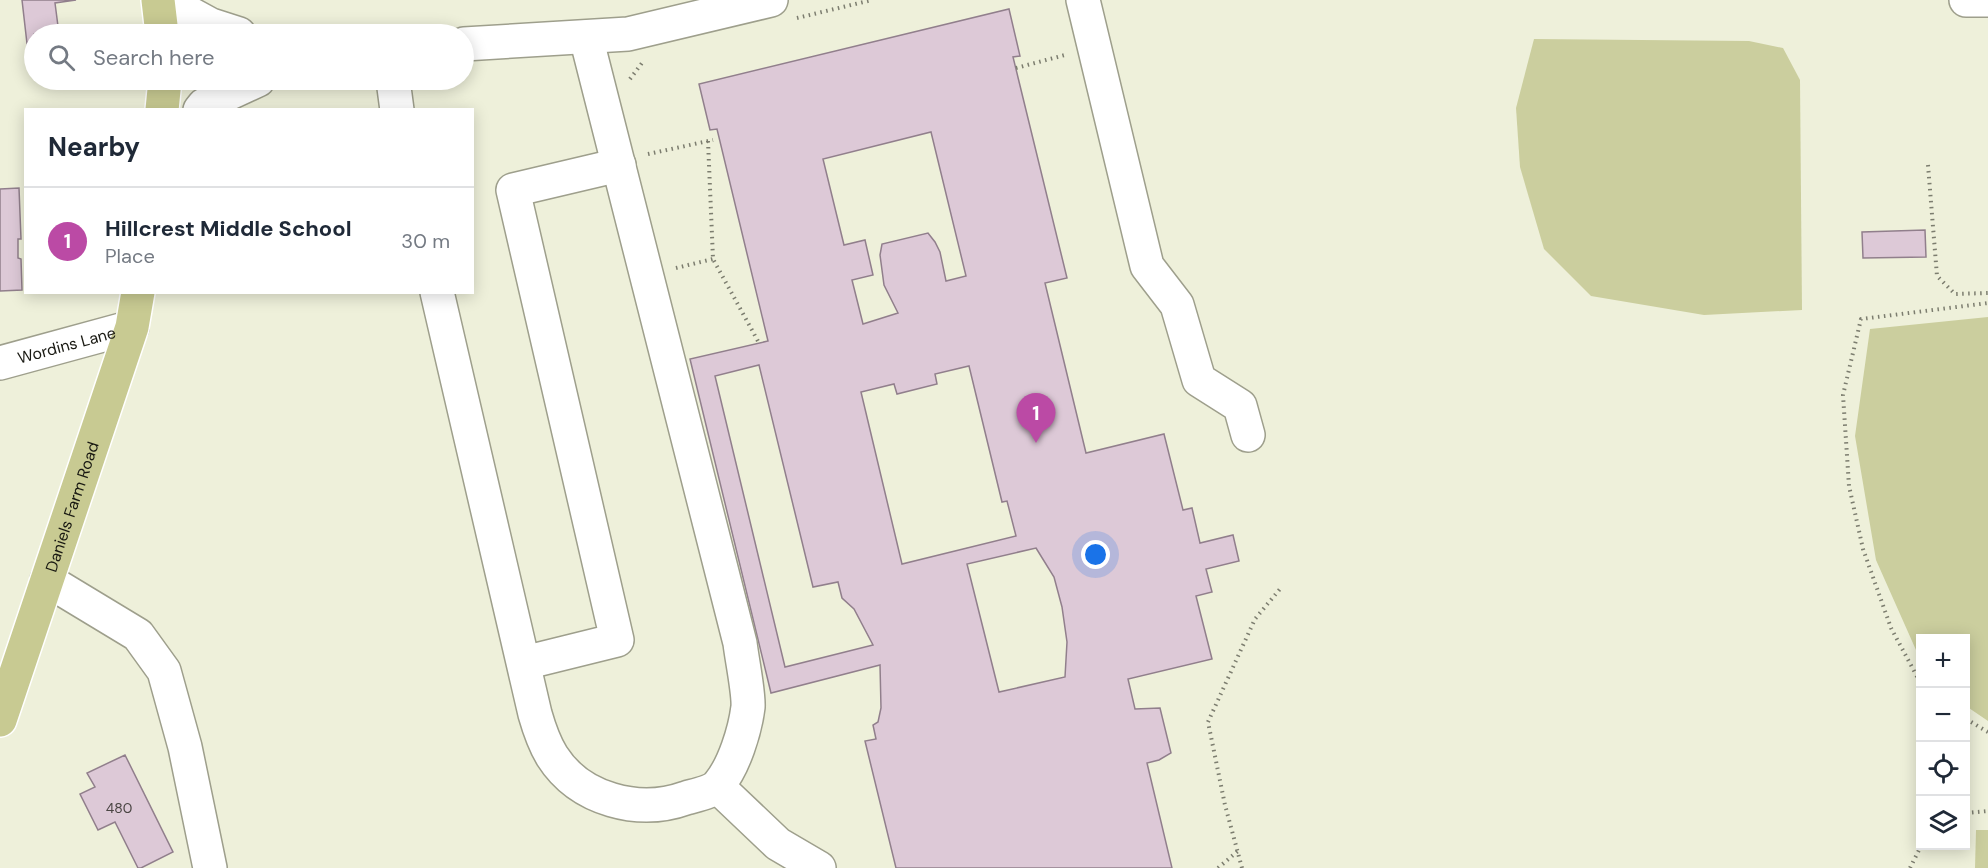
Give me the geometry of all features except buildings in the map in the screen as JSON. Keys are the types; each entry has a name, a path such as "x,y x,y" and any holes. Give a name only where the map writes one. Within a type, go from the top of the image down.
{"main road":[{"path":"158,0 161,24"},
{"path":"162,108 164,90"},
{"name":"Daniels Farm Road","path":"0,720 132,327 138,294"}],"street":[{"path":"165,0 207,24"},
{"path":"1083,0 1147,266 1178,305 1199,380 1240,405 1248,435"},
{"path":"1966,0 1986,0"},
{"path":"474,43 628,34 693,9 781,10"},
{"path":"437,294 535,714 552,757 588,790 606,800 637,806 677,801 718,787 734,762 748,706 740,644 631,156 586,37"},
{"path":"202,108 236,90"},
{"path":"394,90 397,108"},
{"path":"524,663 617,640 513,190 631,156"},
{"name":"Wordins Lane","path":"0,363 132,327"},
{"path":"47,580 138,635 164,672 185,747 210,868"},
{"path":"718,787 778,844 819,868"}],"path":[{"path":"781,10 872,0"},
{"path":"630,86 631,77 643,62"},
{"path":"631,156 713,140"},
{"path":"708,141 713,259 759,343"},
{"path":"1928,165 1937,276 1955,294 1988,293"},
{"path":"674,268 713,259"},
{"path":"1916,675 1890,628 1863,549 1849,486 1843,395 1861,319 1988,303"},
{"path":"1242,868 1225,805 1208,722 1255,619 1280,589"},
{"path":"1970,722 1988,732"},
{"path":"1970,813 1988,811"},
{"path":"1910,868 1919,850"},
{"path":"1218,868 1238,851"}],"green space":[{"path":"1534,39 1749,41 1783,48 1800,80 1802,310 1704,315 1591,296 1544,249 1520,167 1516,108"},
{"path":"1988,317 1988,721 1970,709 1970,634 1916,634 1916,650 1876,560 1855,436 1870,329"},
{"path":"1976,830 1988,830 1988,868 1975,868"}],"place":[{"name":"Hillcrest Middle School","path":"1036,443"}]}
